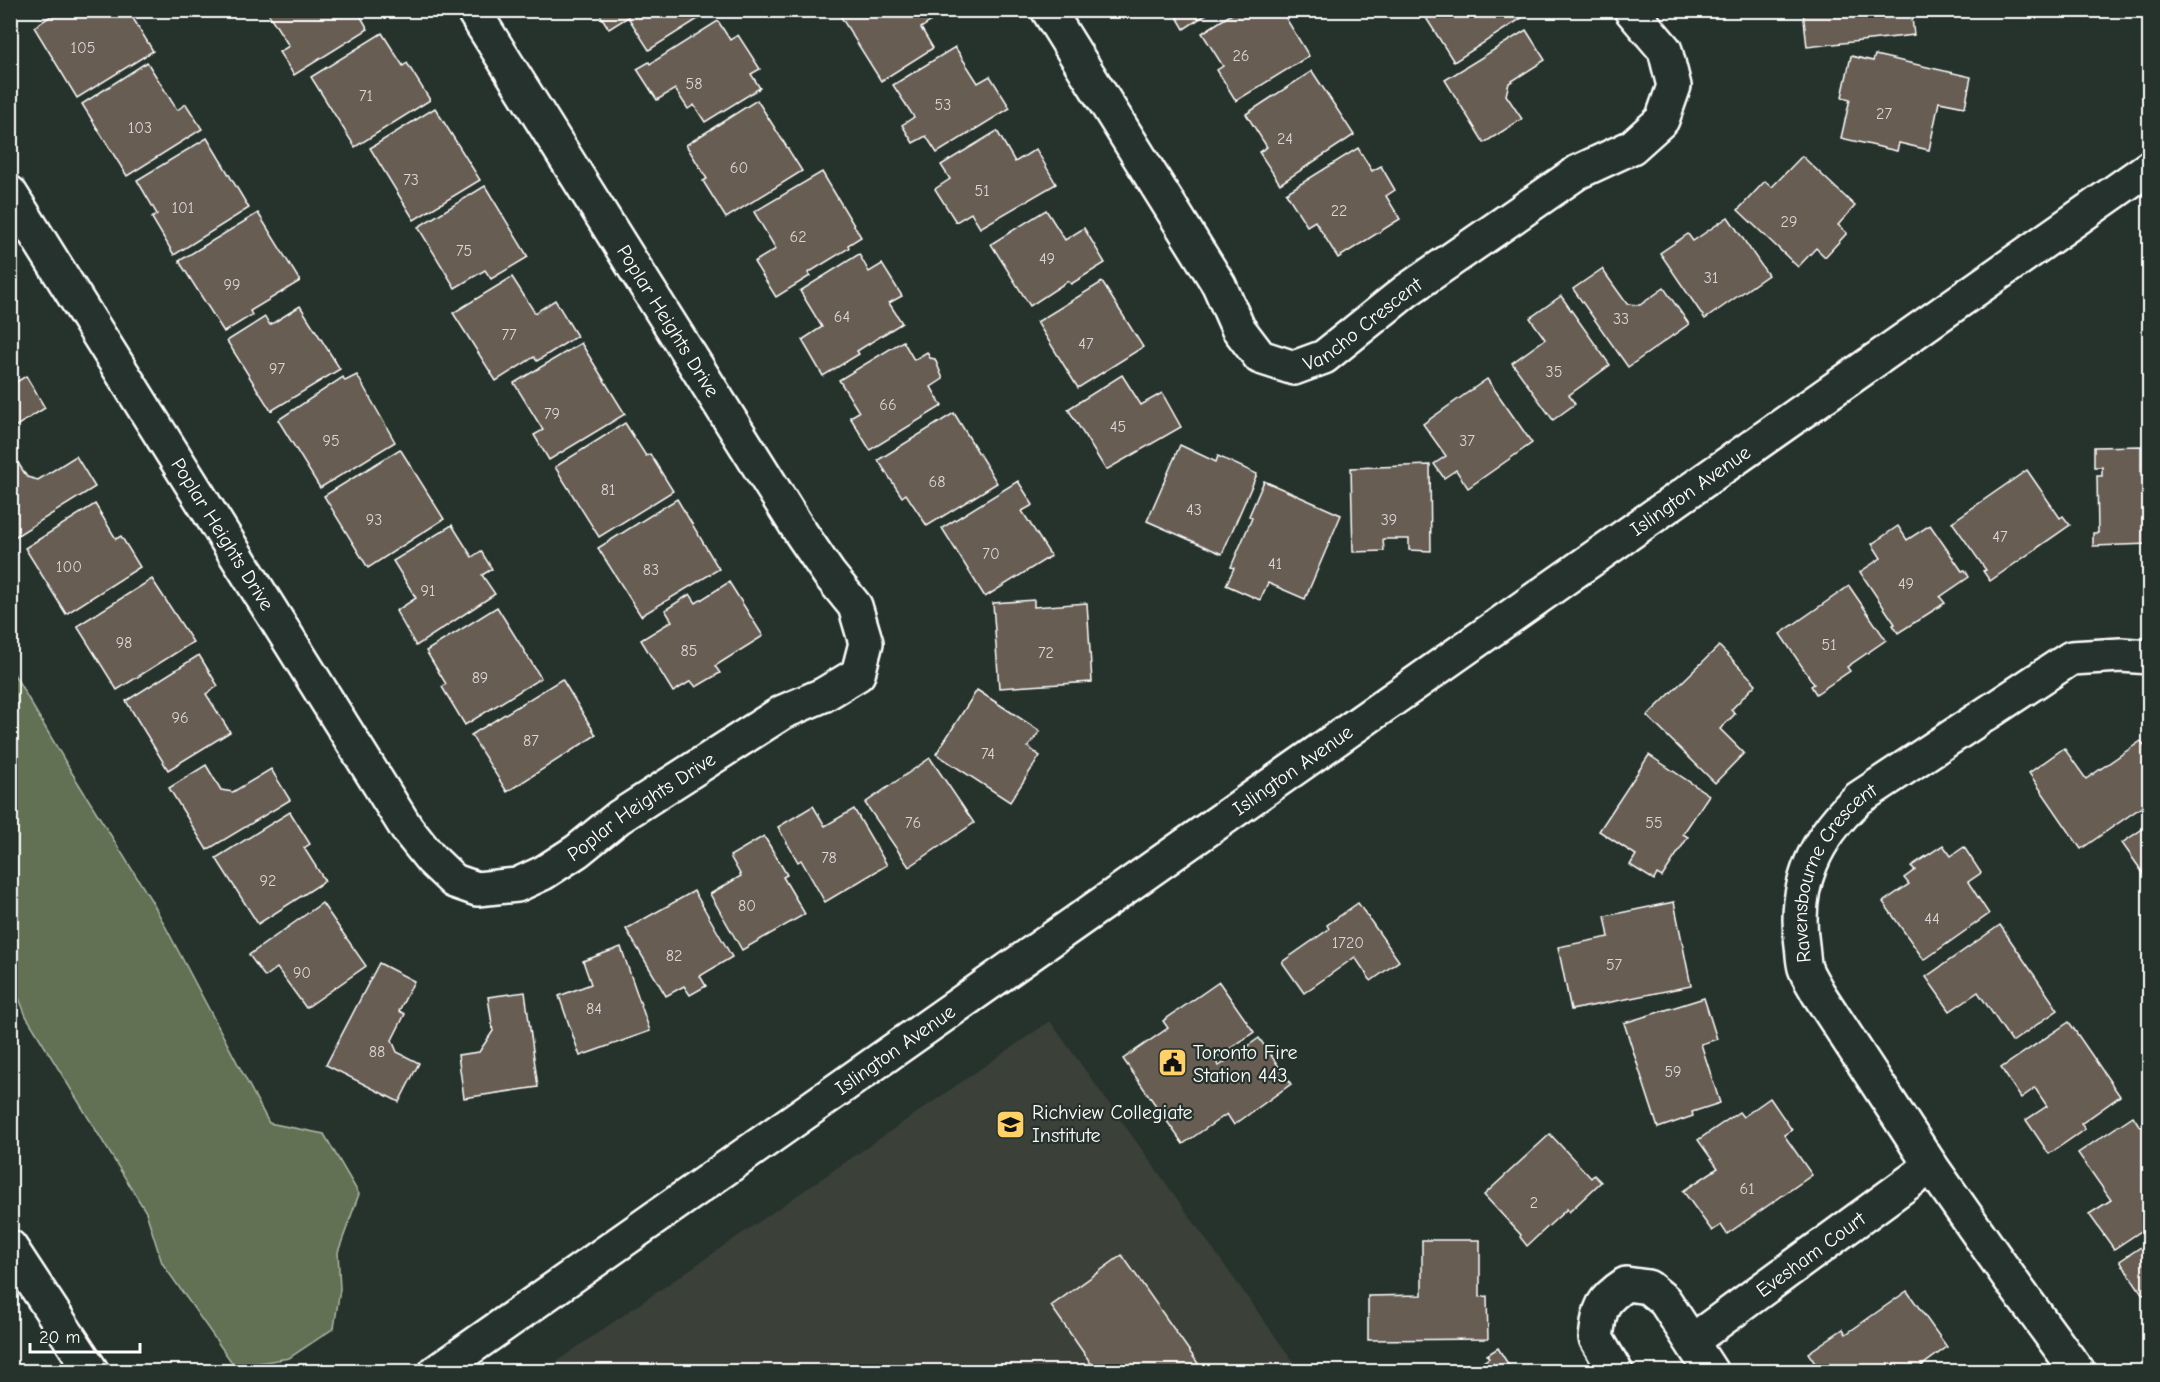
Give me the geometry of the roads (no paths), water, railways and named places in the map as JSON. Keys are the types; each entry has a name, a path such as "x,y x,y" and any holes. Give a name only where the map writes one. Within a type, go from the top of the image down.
{"street":[{"name":"Poplar Heights Drive","path":"10,193 407,829 430,859 454,881 477,889 517,885 543,873 577,851 619,817 783,712 823,695 858,674 866,643 855,606 829,574 799,530 473,10"},
{"name":"Vancho Crescent","path":"1048,10 1219,285 1238,328 1260,357 1294,368 1324,357 1406,291 1578,172 1632,147 1662,120 1674,86 1665,50 1631,10"},
{"name":"Islington Avenue","path":"436,1371 2150,167"},
{"name":"Ravensbourne Crescent","path":"2078,1371 1930,1166 1818,993 1805,968 1799,930 1801,895 1809,864 1825,837 1841,815 1859,798 2070,658 2121,655 2150,657"},
{"name":"Evesham Court","path":"1692,1341 1930,1166"},
{"path":"10,1247 92,1371"},
{"path":"1616,1371 1596,1338 1599,1314 1607,1296 1626,1284 1648,1287 1665,1300 1711,1371"}],"place":[{"name":"Toronto Fire Station 443","path":"1172,1063"},
{"name":"Richview Collegiate Institute","path":"1011,1124"}]}
